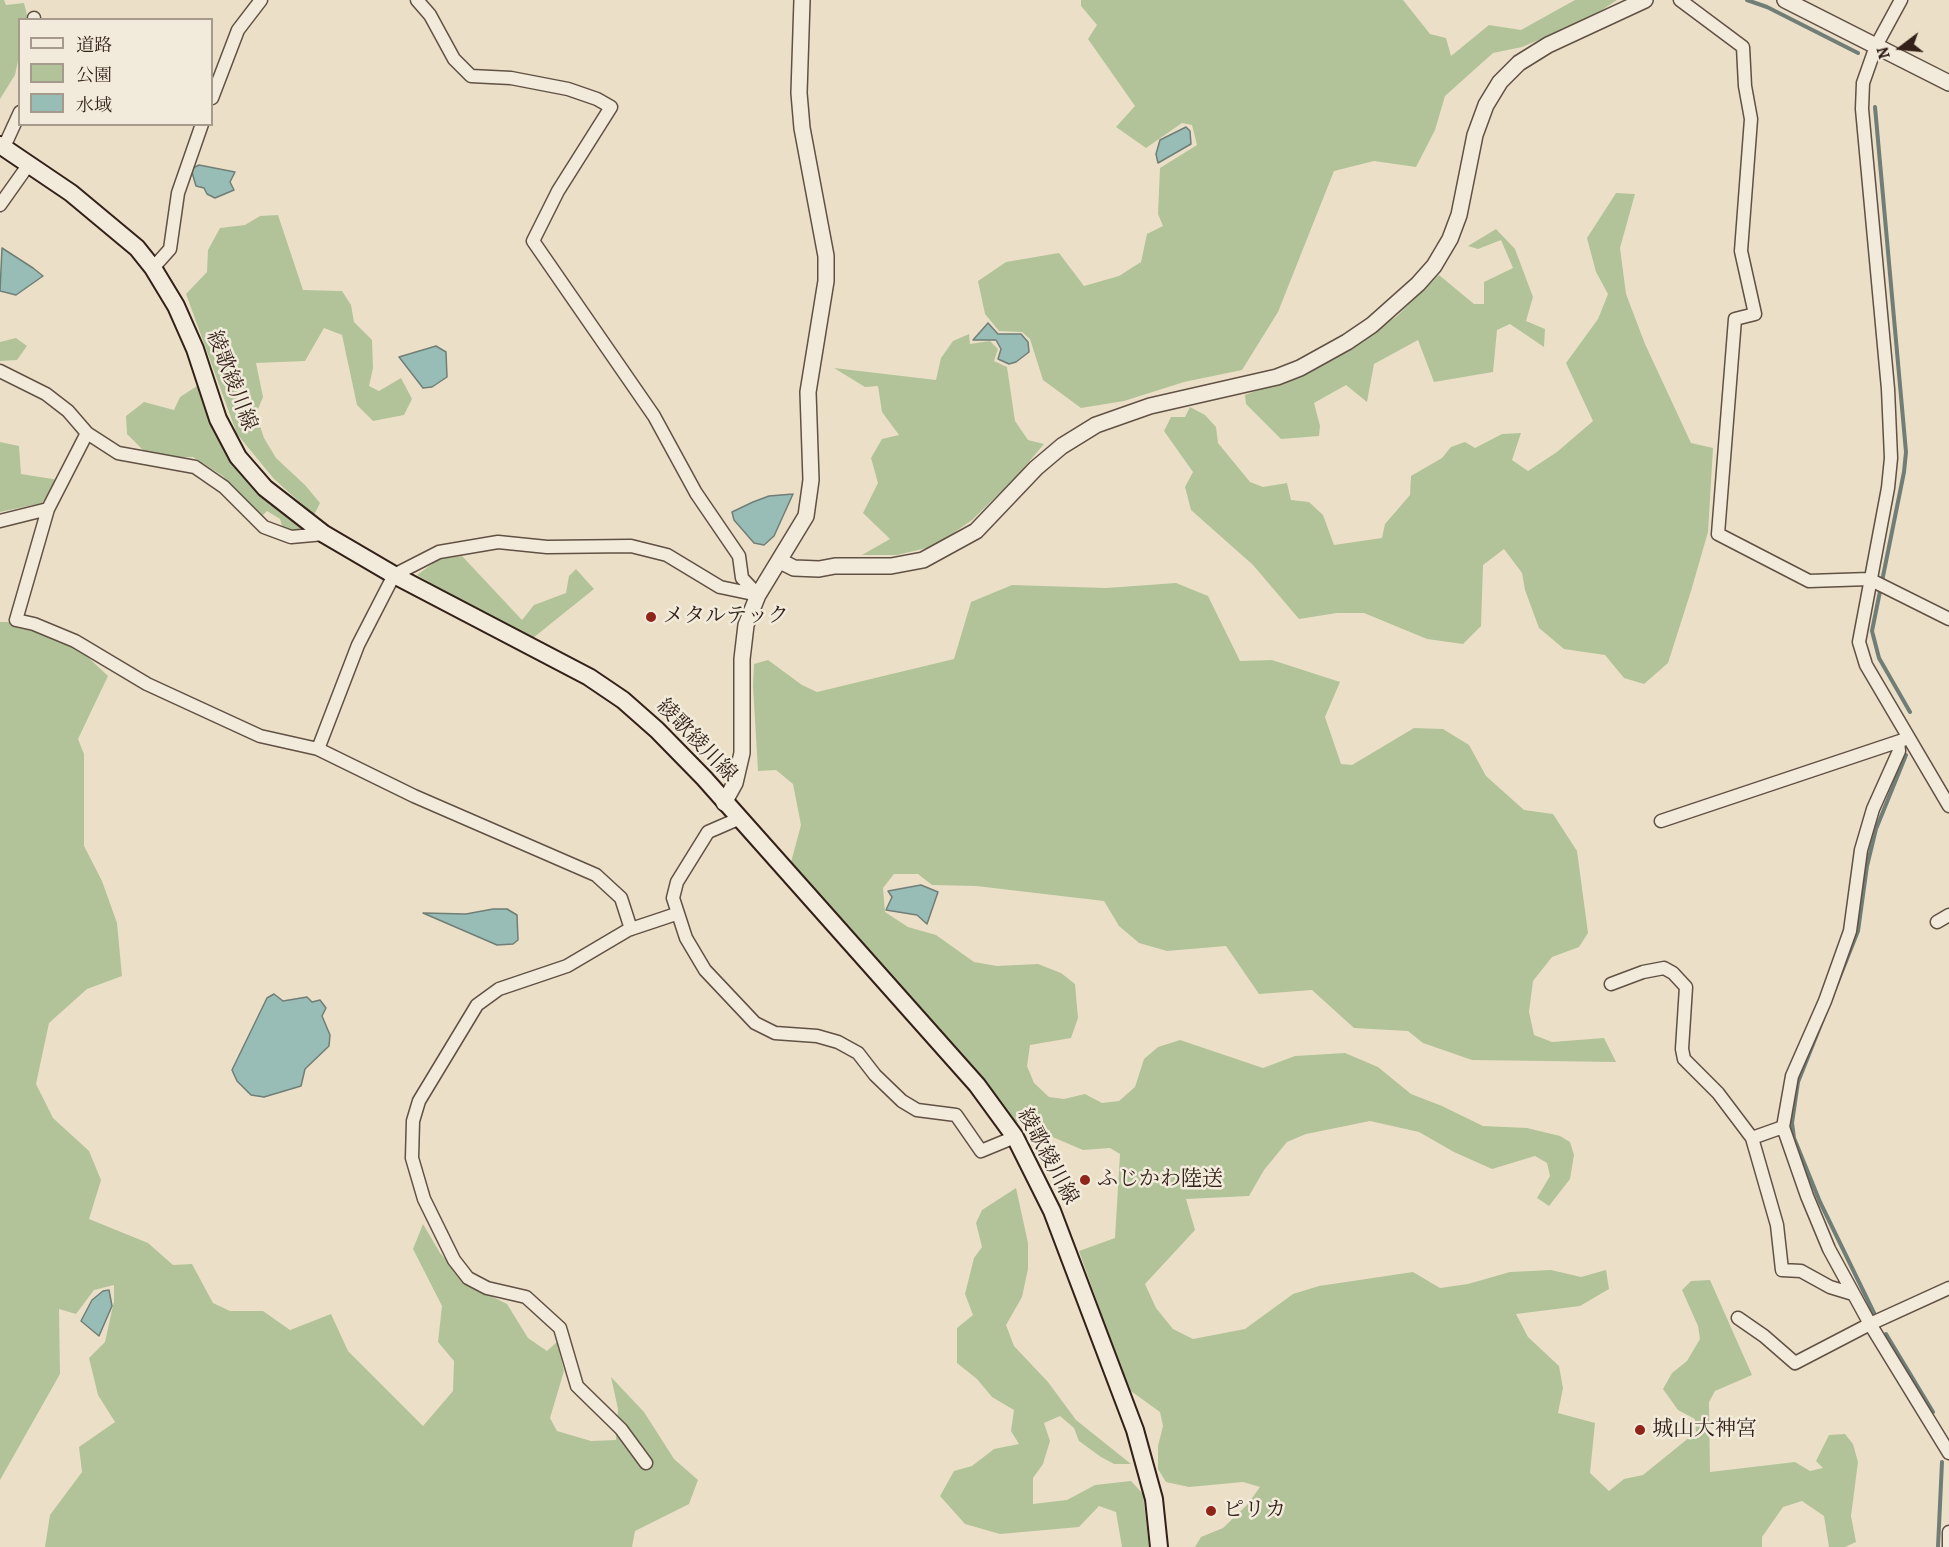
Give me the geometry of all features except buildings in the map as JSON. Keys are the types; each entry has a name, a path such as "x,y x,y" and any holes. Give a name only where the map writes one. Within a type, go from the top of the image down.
{"main road":[{"name":"綾歌綾川線","path":"2,146 71,193 137,248 153,268 176,306 195,349 218,419 237,457 265,488 324,534 394,575 589,677 623,700 657,730 977,1085 1016,1137 1052,1211 1135,1430 1154,1499 1159,1547"}],"street":[{"path":"213,95 238,30 261,0"},
{"path":"417,0 430,15 454,59 471,76 511,78 568,89 597,99 611,107 558,191 533,241 568,296 654,416 696,493 739,556 742,578 758,595"},
{"path":"724,803 740,770 744,639 758,595 806,516 811,480 808,392 826,281 826,256 802,128 799,93 802,0"},
{"path":"780,561 795,568 819,569 835,566 891,566 922,560 976,531 1036,468 1062,446 1096,425 1150,406 1277,377 1347,342 1372,325 1434,267 1450,239 1459,215 1475,135 1486,105 1500,82 1519,63 1548,45 1645,0"},
{"path":"1680,0 1743,47 1745,86 1751,119 1741,251 1755,314 1735,319 1718,534 1809,581 1876,582 1949,619"},
{"path":"1785,0 1949,83"},
{"path":"1901,0 1876,46 1863,83 1862,109 1888,389 1891,458 1876,582 1859,642 1866,665 1903,741 1920,755 1949,806"},
{"path":"2,146 18,116"},
{"path":"153,268 170,249 178,193 201,126"},
{"path":"0,205 29,164"},
{"path":"0,371 46,394 68,411 87,434 118,453 195,467 224,487 264,527 291,537 324,534"},
{"path":"87,434 48,509 16,620 34,624 75,641 147,684 260,736 318,748 414,796 596,875 621,898 631,929"},
{"path":"0,521 48,509"},
{"path":"318,748 358,645 394,575 439,552 498,542 547,547 632,546 667,555 720,587 758,595"},
{"path":"1661,821 1903,741"},
{"path":"1903,741 1873,809 1862,850 1850,931 1825,1001 1792,1076 1783,1126 1807,1196 1852,1293 1949,1453"},
{"path":"738,819 708,832 677,882 673,898 676,914 686,938 705,970 755,1023 775,1033 817,1036 838,1042 858,1053 875,1075 902,1101 917,1110 956,1115 981,1151 1016,1137"},
{"path":"646,1463 621,1429 577,1386 560,1328 526,1297 487,1288 468,1278 454,1260 424,1199 412,1158 413,1121 420,1101 477,1005 499,989 567,966 631,929 676,914"},
{"path":"1937,922 1949,915"},
{"path":"1611,984 1643,972 1664,969 1673,973 1686,987 1682,1049 1684,1059 1718,1093 1752,1138 1777,1225 1782,1270 1801,1271 1830,1287 1852,1293"},
{"path":"1752,1138 1783,1126"},
{"path":"1738,1318 1764,1336 1795,1363 1870,1324 1949,1288"},
{"path":"1949,1532 1949,1547"}],"green space":[{"path":"0,0 4,0 6,5 24,3 28,18 18,18 18,61 15,75 0,99"},
{"path":"1081,0 1403,0 1430,34 1446,38 1451,56 1489,25 1521,30 1575,0 1617,0 1590,18 1522,47 1493,53 1445,96 1435,130 1416,167 1374,161 1334,171 1278,312 1242,370 1184,382 1124,401 1081,408 1043,380 1030,339 1022,332 999,331 985,314 978,281 1006,262 1059,253 1084,286 1119,276 1141,262 1147,234 1163,226 1158,214 1160,168 1197,145 1192,125 1182,123 1146,148 1116,127 1135,106 1088,39 1097,25 1081,6"},
{"path":"1616,193 1635,194 1620,248 1626,294 1645,344 1691,443 1713,448 1708,532 1668,663 1644,684 1624,678 1605,655 1564,649 1539,628 1525,590 1522,573 1504,549 1483,565 1481,626 1463,644 1427,639 1364,613 1337,613 1299,619 1253,565 1191,510 1185,487 1193,472 1164,431 1171,417 1185,417 1190,407 1205,415 1216,427 1218,443 1250,482 1263,487 1287,483 1291,500 1309,502 1323,515 1334,545 1382,538 1385,524 1410,495 1411,476 1442,458 1451,447 1465,442 1475,448 1502,434 1521,433 1512,460 1528,471 1557,452 1593,421 1566,363 1598,319 1608,294 1596,272 1587,238"},
{"path":"278,215 303,290 342,291 351,305 354,322 372,340 373,368 369,386 379,391 401,378 412,399 404,415 373,421 357,405 342,335 324,328 305,361 256,363 263,397 256,414 264,438 276,458 305,485 320,503 314,515 274,479 237,434 186,294 207,272 208,250 220,228 245,225 260,216"},
{"path":"1496,229 1515,249 1533,297 1526,321 1545,329 1544,347 1510,324 1497,330 1493,372 1434,382 1418,340 1374,364 1367,402 1346,385 1314,403 1320,426 1319,436 1281,439 1246,404 1245,395 1285,380 1341,354 1396,317 1439,275 1474,304 1484,304 1484,282 1513,268 1501,240 1478,249 1468,246"},
{"path":"969,334 970,344 990,341 998,349 994,361 1007,367 1015,421 1028,440 1044,444 1016,477 972,520 935,546 897,555 862,555 890,539 863,513 878,483 871,458 882,439 899,435 882,412 878,386 865,387 834,368 936,380 941,358 953,341"},
{"path":"16,338 27,346 17,360 0,361 0,342"},
{"path":"197,386 209,415 261,491 303,531 283,529 280,519 267,511 259,519 223,476 193,457 161,458 145,452 127,434 126,416 144,402 174,410 180,397"},
{"path":"0,442 19,446 21,474 59,480 42,503 0,512"},
{"path":"462,556 522,620 534,605 566,593 569,576 576,569 594,589 533,638 479,612 417,575 439,559"},
{"path":"1176,583 1208,596 1240,661 1272,660 1340,682 1325,717 1341,764 1352,765 1414,728 1443,729 1469,745 1486,776 1524,810 1553,814 1577,851 1588,933 1579,947 1552,957 1533,981 1529,1012 1534,1035 1552,1042 1604,1038 1616,1062 1472,1060 1423,1043 1408,1031 1354,1028 1312,990 1259,994 1226,946 1167,951 1139,943 1119,926 1104,901 976,886 932,885 918,874 894,874 883,888 885,912 908,927 936,935 974,962 997,966 1038,964 1061,973 1075,984 1078,1018 1071,1038 1030,1045 1027,1066 1034,1083 1049,1097 1064,1099 1085,1094 1102,1103 1119,1101 1135,1087 1144,1059 1158,1047 1180,1040 1263,1068 1295,1056 1345,1053 1378,1067 1411,1094 1483,1126 1527,1128 1560,1136 1570,1142 1574,1155 1570,1179 1549,1206 1537,1198 1550,1176 1547,1163 1535,1156 1492,1169 1454,1152 1419,1132 1370,1121 1306,1134 1287,1142 1264,1170 1249,1196 1186,1199 1195,1230 1145,1284 1156,1308 1173,1329 1193,1339 1245,1329 1293,1294 1319,1286 1413,1272 1440,1288 1468,1284 1510,1272 1551,1270 1581,1277 1606,1270 1609,1289 1580,1306 1516,1314 1528,1337 1559,1366 1563,1388 1558,1413 1595,1423 1590,1473 1609,1491 1624,1479 1643,1475 1696,1432 1695,1419 1678,1410 1663,1389 1672,1373 1687,1361 1700,1339 1698,1326 1682,1290 1691,1281 1710,1280 1752,1375 1715,1391 1709,1402 1710,1472 1795,1462 1810,1471 1823,1468 1816,1461 1829,1435 1845,1434 1853,1444 1858,1462 1851,1516 1856,1542 1845,1547 1829,1547 1824,1516 1802,1501 1783,1507 1762,1537 1762,1547 1195,1547 1201,1537 1223,1528 1247,1505 1260,1487 1243,1482 1189,1487 1166,1482 1158,1469 1158,1446 1163,1426 1160,1412 1128,1389 1079,1251 1115,1238 1120,1154 1110,1148 1083,1150 1015,1121 992,1092 790,866 801,825 793,784 776,770 758,771 753,686 754,664 768,660 802,685 817,692 954,659 971,602 1012,585 1106,588"},
{"path":"0,622 8,622 77,647 108,676 78,739 84,754 84,846 102,881 117,923 122,976 87,989 49,1023 36,1084 53,1118 89,1151 101,1180 89,1219 148,1243 173,1265 192,1264 213,1303 230,1311 263,1311 290,1330 331,1314 348,1351 423,1426 453,1391 454,1361 438,1342 442,1306 413,1249 423,1224 440,1253 469,1285 507,1304 528,1338 547,1351 557,1342 564,1371 550,1418 557,1431 591,1441 616,1440 618,1409 611,1377 644,1412 674,1459 698,1480 689,1504 635,1531 632,1547 45,1547 50,1515 82,1472 79,1447 115,1422 98,1395 89,1358 105,1342 114,1301 114,1285 94,1290 76,1314 59,1309 60,1374 0,1480"},
{"path":"1016,1188 1028,1243 1028,1269 1022,1297 1006,1325 1014,1346 1048,1382 1076,1420 1131,1464 1114,1464 1101,1457 1079,1441 1074,1428 1060,1416 1044,1423 1050,1441 1043,1464 1033,1478 1033,1504 1067,1500 1095,1485 1131,1481 1143,1494 1149,1547 1122,1547 1116,1512 1099,1506 1079,1527 1000,1534 965,1524 940,1496 954,1471 972,1466 994,1449 1019,1444 1011,1431 1014,1410 992,1397 977,1379 957,1363 957,1328 973,1315 965,1294 974,1258 982,1247 976,1223 982,1210"}],"water":[{"path":"1186,127 1190,131 1191,144 1158,163 1156,154 1160,140"},
{"path":"199,165 235,172 230,182 234,190 215,198 207,194 204,188 196,186 191,169"},
{"path":"2,248 43,276 16,295 0,291"},
{"path":"988,323 998,334 1021,334 1028,342 1029,352 1016,362 1009,364 998,359 1001,349 996,340 973,340"},
{"path":"436,346 446,352 447,377 432,387 423,388 399,357"},
{"path":"793,494 774,536 764,545 754,543 734,520 732,512 753,502 769,496"},
{"path":"921,885 938,892 927,924 917,915 886,910 892,897 888,891"},
{"path":"507,909 517,915 518,940 513,944 497,945 423,913 466,914"},
{"path":"274,994 283,1001 307,997 312,1002 320,1000 326,1008 322,1016 330,1035 329,1046 305,1069 301,1086 264,1097 251,1095 237,1081 232,1070 267,998"},
{"path":"109,1290 112,1306 99,1336 81,1321 92,1300 103,1291"}],"waterway":[{"path":"1747,0 1767,7 1858,53"},
{"path":"1875,107 1906,452 1872,631 1879,658 1910,712"},
{"path":"1875,1315 1820,1202 1794,1138 1792,1123 1798,1082 1858,931 1867,866 1876,829 1906,755"},
{"path":"1886,1334 1933,1412"},
{"path":"1938,1547 1942,1462"}],"place":[{"name":"メタルテック","path":"651,617"},
{"name":"ふじかわ陸送","path":"1085,1180"},
{"name":"城山大神宮","path":"1640,1430"},
{"name":"ピリカ","path":"1211,1511"}]}
